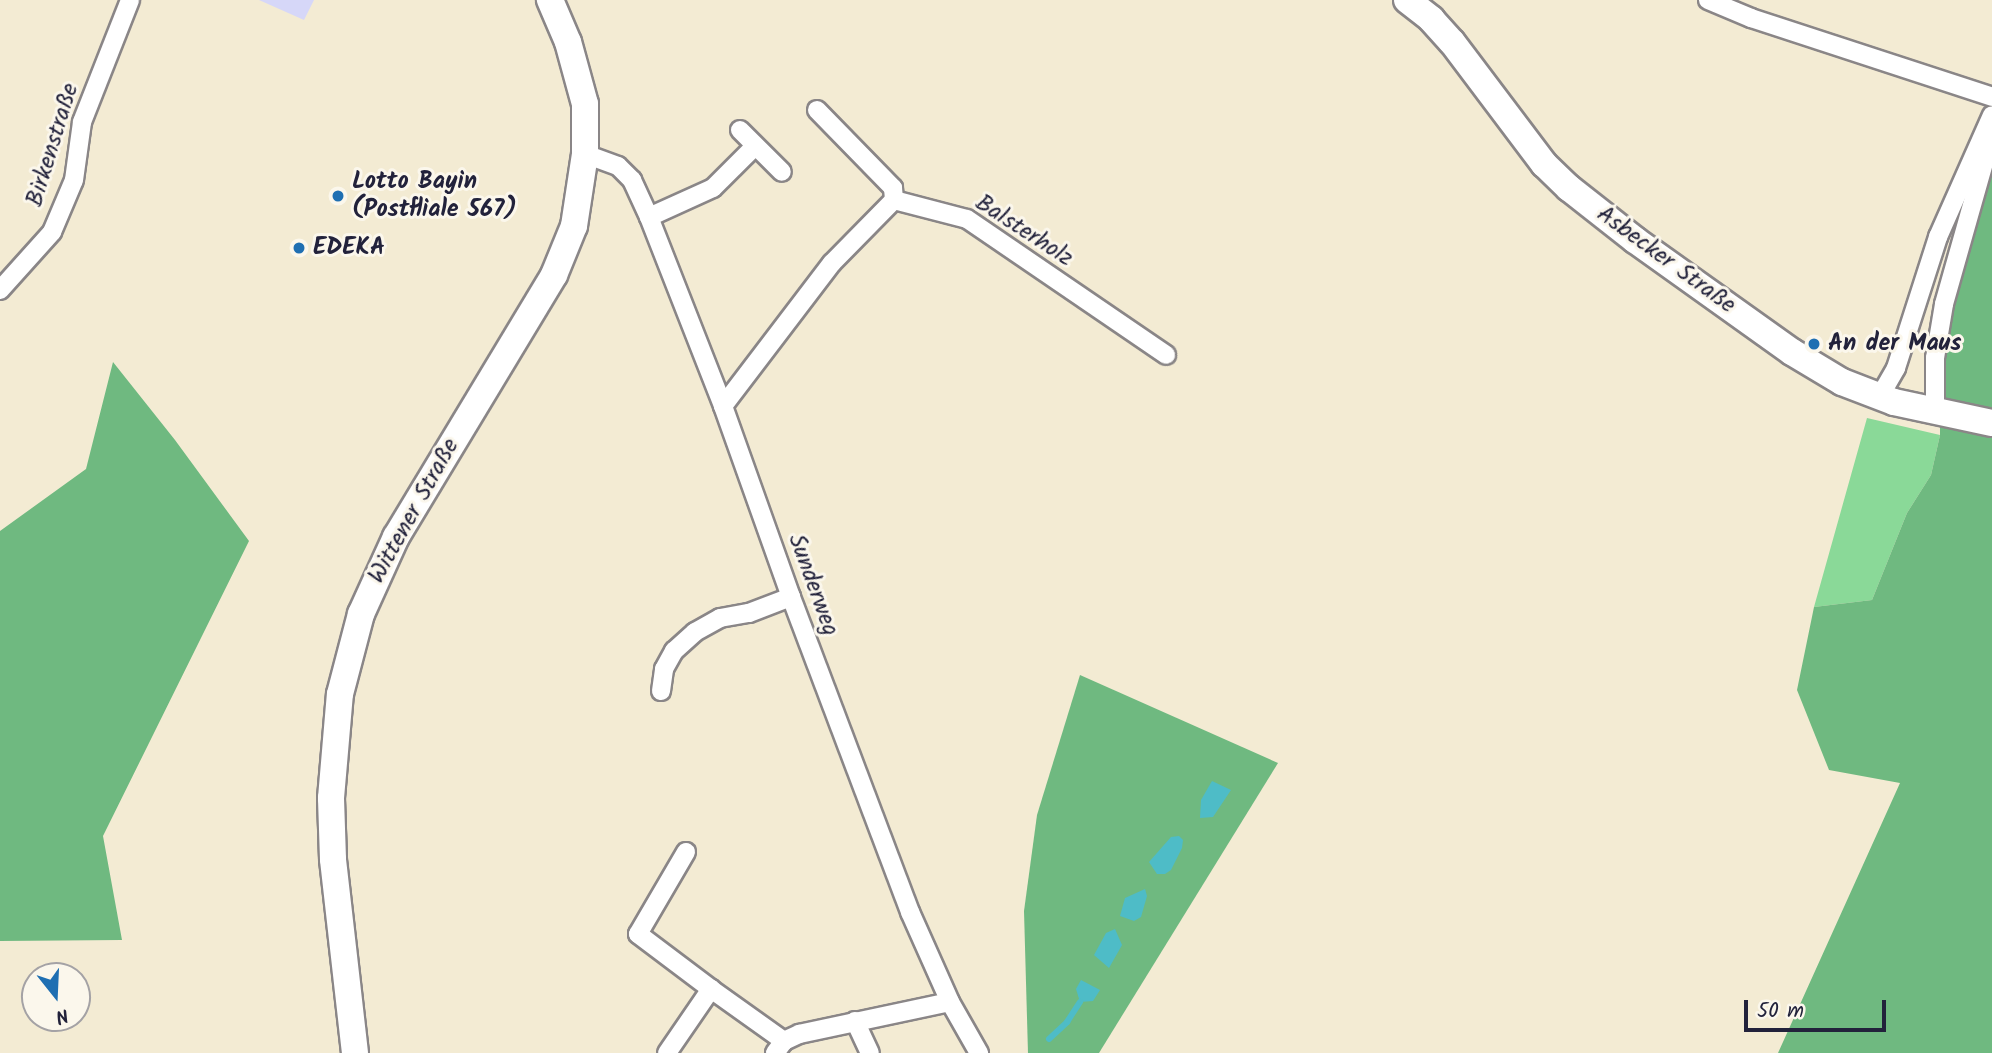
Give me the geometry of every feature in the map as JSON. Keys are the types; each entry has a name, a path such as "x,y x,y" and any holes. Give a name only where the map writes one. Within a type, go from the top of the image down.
{"main road":[{"name":"Wittener Straße","path":"355,1053 333,859 331,798 340,694 361,614 396,537 554,275 574,226 585,154 584,104 568,42 550,0"},
{"name":"Asbecker Straße","path":"1407,0 1431,19 1452,42 1524,140 1569,188 1635,240 1791,352 1842,382 1935,412 1992,423"}],"street":[{"path":"1708,0 1751,18 1992,97"},
{"name":"Birkenstraße","path":"0,290 52,232 74,180 82,122 127,1"},
{"path":"723,406 832,263 894,200 893,188 817,110"},
{"path":"1880,396 1896,368 1938,237 1992,115"},
{"path":"740,130 782,172"},
{"path":"1935,412 1935,358 1944,304 1992,134"},
{"path":"649,217 713,188 755,146"},
{"name":"Sunderweg","path":"585,154 618,166 632,180 649,217 723,406 790,597 909,912 950,1002 979,1053"},
{"name":"Balsterholz","path":"894,200 967,219 1166,355"},
{"path":"661,691 664,669 674,651 695,632 720,618 749,613 790,597"},
{"path":"687,852 638,934 711,989 779,1047 799,1034 950,1002"},
{"path":"667,1053 711,989"},
{"path":"855,1021 870,1053"}],"shaded area":[{"path":"259,0 314,0 304,20"}],"green space":[{"path":"1992,173 1992,1053 1778,1053 1900,783 1829,770 1797,690 1814,607 1872,600 1907,513 1931,475 1940,435 1940,344"},
{"path":"113,362 175,440 249,541 103,836 122,940 0,941 0,531 86,469"},
{"path":"1867,418 1940,435 1931,475 1907,513 1872,600 1814,607"},
{"path":"1080,675 1278,763 1099,1053 1028,1053 1024,911 1037,815"}],"water":[{"path":"1212,781 1231,790 1213,817 1200,818 1201,800"},
{"path":"1179,836 1183,840 1182,848 1171,870 1165,874 1157,874 1149,862 1171,837"},
{"path":"1145,889 1147,896 1141,917 1134,921 1120,916 1125,898"},
{"path":"1115,929 1122,945 1109,968 1094,955 1106,933"},
{"path":"1081,980 1100,990 1093,1001 1080,1002 1076,989"}],"waterway":[{"path":"1049,1039 1067,1022 1080,1002"}],"place":[{"name":"Lotto Bayin (Postfliale 567)","path":"338,196"},
{"name":"EDEKA","path":"299,248"},
{"name":"An der Maus","path":"1814,344"}]}
